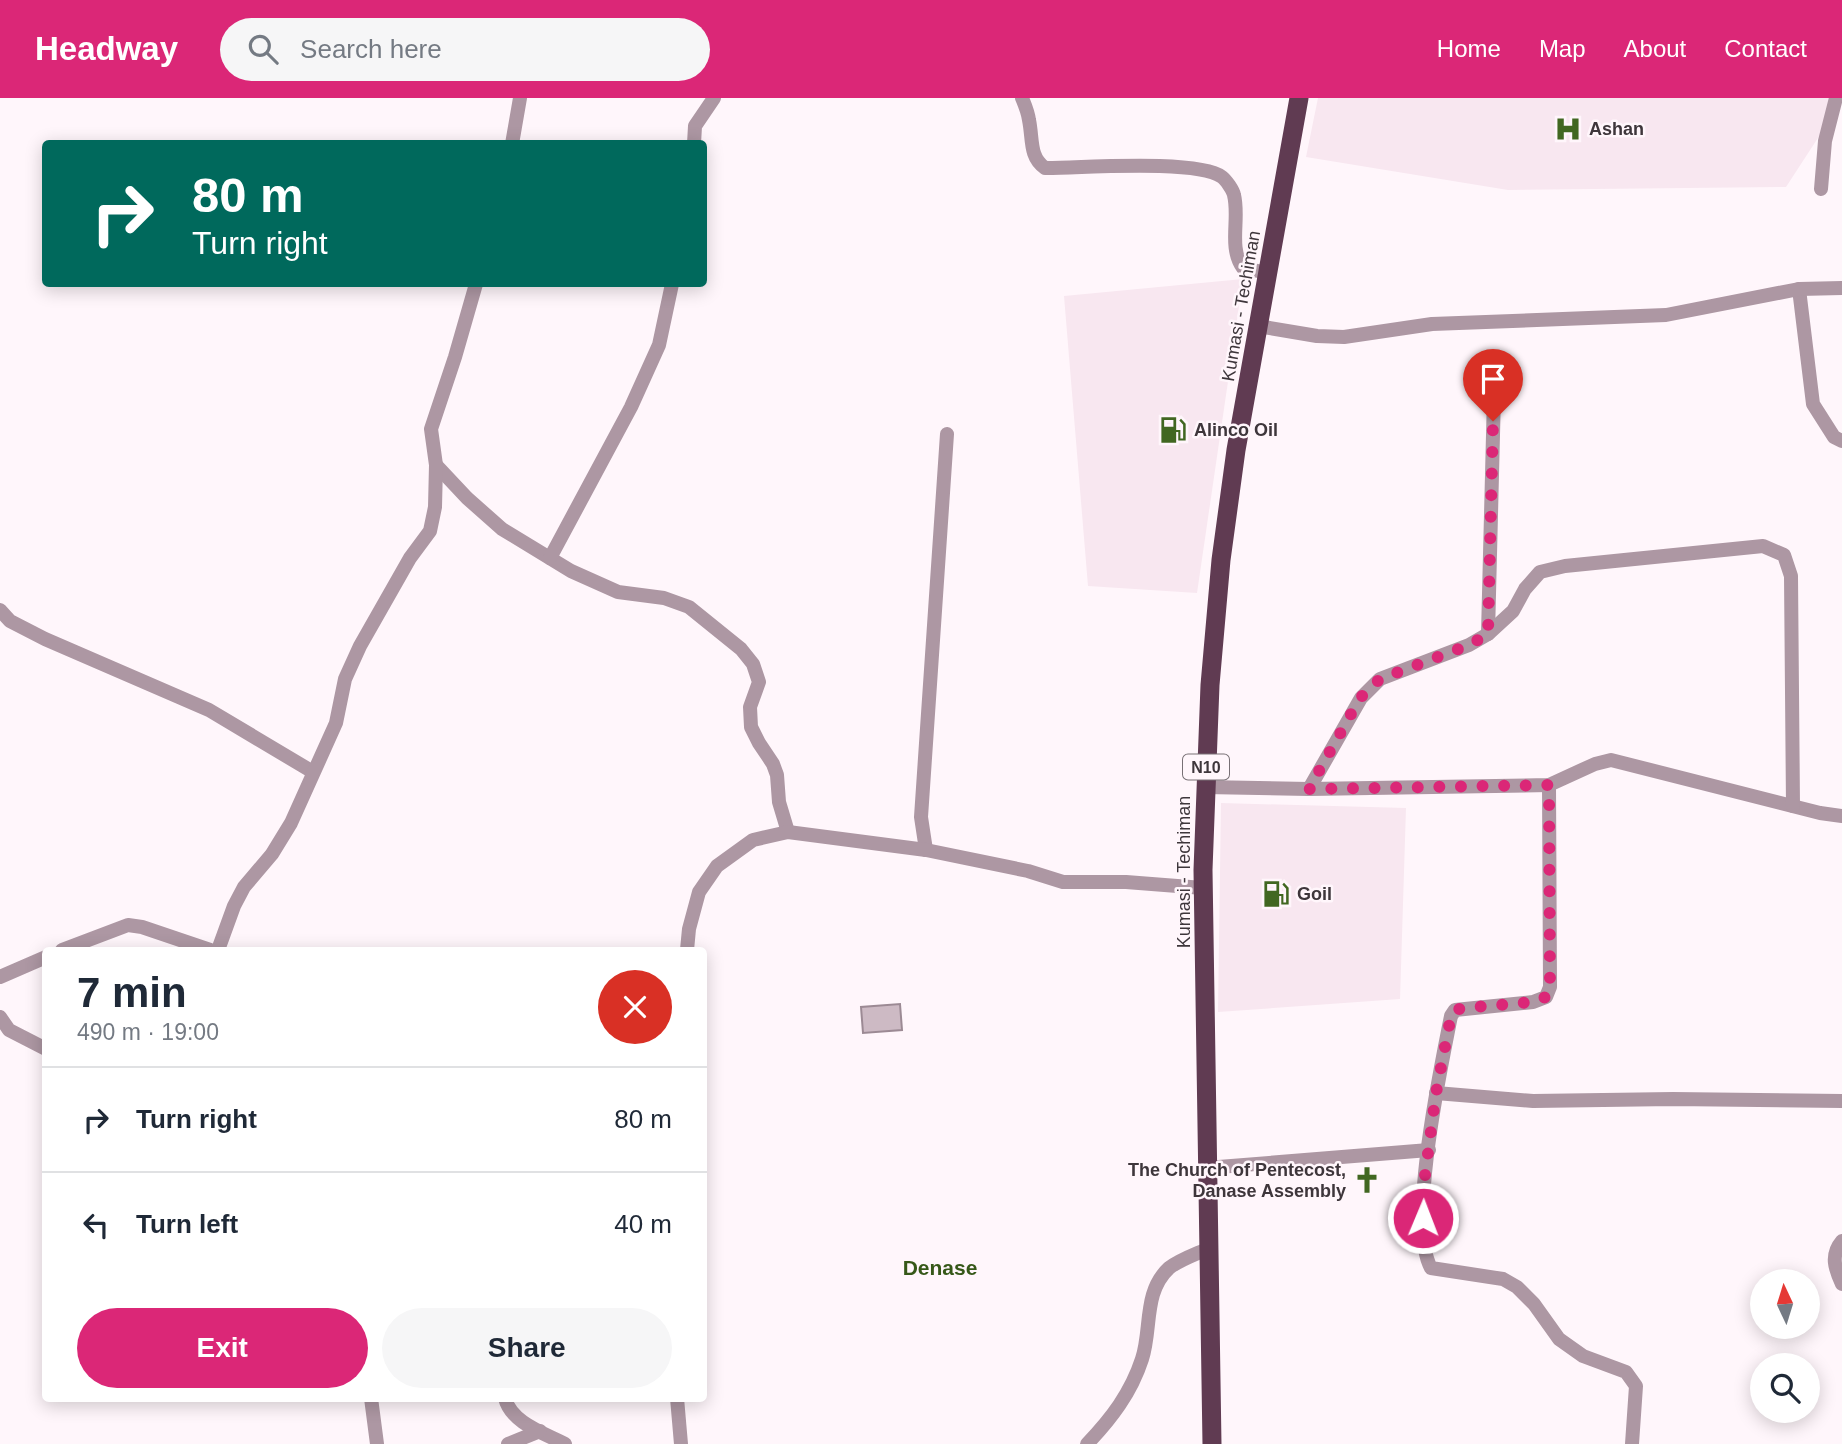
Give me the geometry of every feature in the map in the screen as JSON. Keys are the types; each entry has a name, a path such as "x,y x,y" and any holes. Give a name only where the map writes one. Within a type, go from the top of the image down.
{"highway":[{"name":"Kumasi - Techiman","path":"1212,1444 1203,888 1209,697 1220,570 1236,450 1299,98"}],"street":[{"path":"513,140 520,98"},
{"path":"694,140 695,126 714,98"},
{"path":"1022,98 1029,118 1033,155 1037,163 1045,168 1188,166 1222,176 1234,192 1234,237 1238,261 1243,268 1268,273"},
{"path":"1821,189 1825,141 1836,98"},
{"path":"219,947 244,887 272,854 291,823 336,723 345,679 360,646 410,558 430,531 435,507 436,465 431,429 476,287"},
{"path":"550,558 631,407 659,345 671,287"},
{"path":"1258,326 1344,338 1432,324 1667,315 1799,289 1842,288"},
{"path":"1799,289 1813,404 1834,437 1842,440"},
{"path":"1488,634 1494,395"},
{"path":"926,850 920,817 947,434"},
{"path":"436,465 467,498 502,529 571,571 618,592 664,598 689,607 741,649 753,664 759,682 750,707 751,727 777,775 779,802 789,832"},
{"path":"1309,789 1360,698 1380,679 1469,645 1488,634 1513,611 1525,589 1540,572 1565,566 1763,545 1784,555 1791,576 1793,806"},
{"path":"0,610 10,621 45,639 209,710 313,772"},
{"path":"1205,787 1309,789 1549,785 1595,764 1611,760 1820,813 1842,816"},
{"path":"1549,785 1550,986 1546,997 1533,1002 1455,1010 1451,1016 1436,1093 1422,1198 1426,1258 1431,1268 1503,1279 1517,1287 1534,1304 1559,1339 1583,1356 1626,1372 1636,1386 1632,1444"},
{"path":"687,947 699,892 717,866 753,840 789,832 926,850 1028,871 1063,882 1126,882 1203,888"},
{"path":"70,947 128,925 202,947"},
{"path":"0,977 42,959"},
{"path":"0,1017 9,1030 42,1047"},
{"path":"1436,1093 1533,1101 1842,1101"},
{"path":"1206,1168 1429,1150"},
{"path":"1842,1241 1836,1248 1834,1261 1842,1284"},
{"path":"1087,1444 1121,1405 1143,1358 1150,1304 1156,1285 1170,1267 1207,1249"},
{"path":"372,1402 377,1444"},
{"path":"506,1402 507,1408 519,1420 565,1444"},
{"path":"677,1402 681,1444"},
{"path":"508,1444 540,1431"}],"shaded area":[{"name":"Ashan","path":"1318,98 1842,98 1842,101 1786,187 1508,190 1306,157"},
{"path":"1243,279 1197,593 1088,586 1064,296"},
{"path":"1221,803 1406,808 1400,999 1218,1012"}],"building":[{"path":"900,1004 902,1030 863,1033 861,1007"}],"place":[{"name":"Ashan","path":"1568,129"},
{"name":"Alinco Oil","path":"1173,430"},
{"name":"Goil","path":"1276,894"},
{"name":"The Church of Pentecost, Danase Assembly","path":"1367,1180"}],"district":[{"name":"Denase","path":"940,1268"}],"route":[{"path":"1423,1218 1422,1198 1436,1093 1451,1016 1455,1010 1464,1008 1533,1002 1546,997 1550,986 1549,785 1309,789 1360,698 1380,679 1469,645 1488,634 1493,421"}]}
